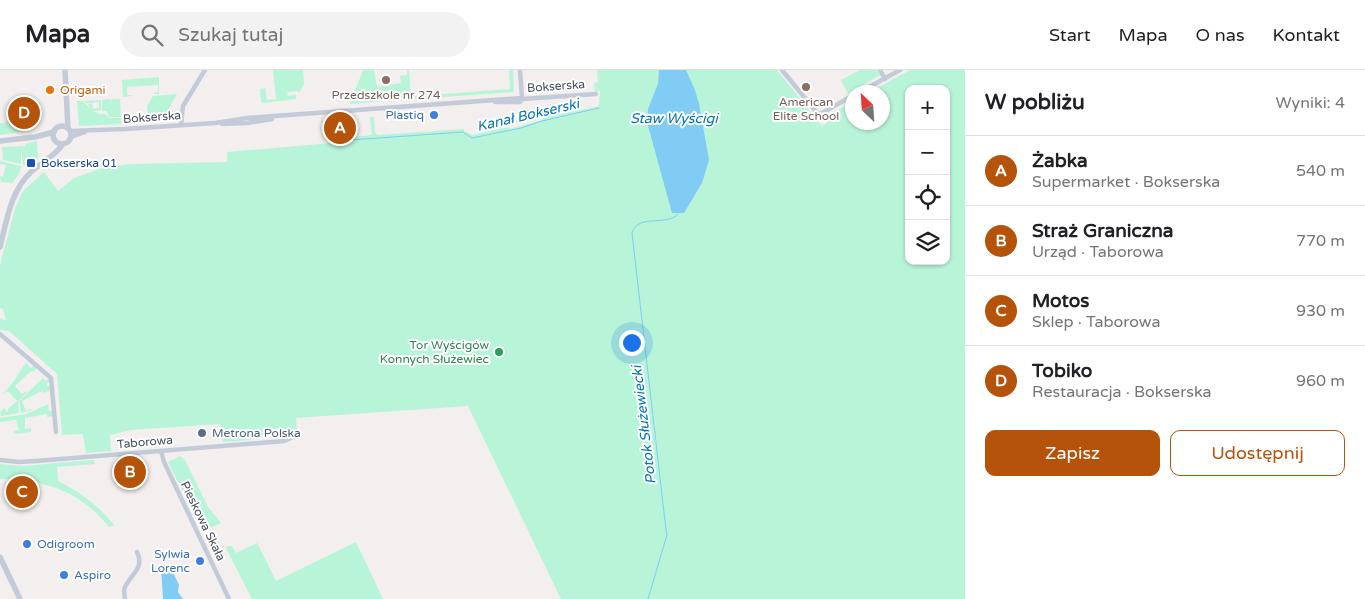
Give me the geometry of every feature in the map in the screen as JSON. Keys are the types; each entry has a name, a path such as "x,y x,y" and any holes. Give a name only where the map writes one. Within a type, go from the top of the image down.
{"street":[{"path":"0,141 35,137 69,141 65,70"},
{"path":"182,125 183,106 205,70"},
{"path":"520,70 522,98"},
{"path":"782,70 818,114 845,100"},
{"path":"880,70 885,79"},
{"path":"873,85 900,70"},
{"name":"Bokserska","path":"68,130 86,131 220,123 247,118 491,101 514,103 520,102 522,98 596,94"},
{"path":"0,247 15,192 27,176 57,152 57,128 68,130"},
{"path":"0,334 51,378 56,432"},
{"name":"Taborowa","path":"0,460 19,462 284,441 291,438"},
{"name":"Pieskowa Skała","path":"161,451 164,462 229,599"},
{"path":"125,599 125,588 140,563 137,552"},
{"path":"0,557 20,599"}],"green space":[{"path":"273,70 303,70 304,84 299,93 298,91 287,92 288,96 296,95 296,99 263,103 261,101 260,89 265,88 267,100 276,99"},
{"name":"Przedszkole nr 274","path":"363,70 374,70 377,87 401,83 400,76 407,75 407,70 409,70 411,99 398,100 397,93 395,94 396,100 350,104"},
{"path":"509,70 513,70 513,92 415,99 415,96 510,89"},
{"name":"Tor Wyścigów Konnych Służewiec","path":"597,70 777,70 822,126 828,122 830,114 845,106 845,130 890,130 890,85 883,85 910,70 965,70 965,599 561,599 468,406 296,418 297,431 283,435 251,437 251,440 223,442 220,424 130,430 110,435 111,451 86,453 83,434 62,435 57,374 9,331 0,330 0,318 6,321 3,309 0,308 0,265 15,209 25,189 44,172 58,191 74,178 102,168 131,164 227,162 227,152 332,143 321,121 326,120 335,139 372,135 370,117 374,117 375,133 378,135 464,129 464,131 472,135 509,127 510,129 542,120 542,118 599,106 600,91 595,92 594,83 598,82"},
{"path":"860,70 877,70 880,75 863,85 845,85 845,88 841,80"},
{"path":"159,77 159,94 154,94 158,92 158,85 127,87 127,95 132,96 123,97 122,80"},
{"path":"177,94 162,121 126,124 125,118 148,115 147,106 153,96"},
{"path":"111,99 108,106 112,99 120,99 121,117 110,117 106,111 102,111 102,100"},
{"path":"101,100 101,110 93,111 105,114 110,118 121,118 121,124 79,126 77,101 83,101 91,110 88,104 92,103 93,109 99,108 99,102 86,103 84,101"},
{"path":"30,121 29,131 0,135 0,123"},
{"path":"36,141 38,157 28,165 23,165 22,153 24,148 21,153 21,164 3,160 2,147 25,147 26,144"},
{"path":"0,161 21,166 19,174 12,183 1,182 0,176 3,177 6,165 0,164"},
{"path":"28,359 26,363 31,368 34,365 37,368 15,386 22,394 27,392 18,401 19,413 1,416 0,412 4,408 8,412 8,409 17,401 8,391 3,394"},
{"path":"43,378 46,381 49,378 50,382 47,383 47,386 51,386 51,390 44,393 42,391 22,401 26,411 32,410 21,413 19,401"},
{"path":"48,404 49,411 52,411 53,416 47,417 47,414 25,418 25,429 31,428 31,432 14,434 14,431 19,430 16,420 0,422 0,418 27,414"},
{"path":"180,456 185,460 208,507 221,523 202,531 168,462"},
{"path":"93,460 95,464 57,467 58,481 81,494 95,505 114,525 109,527 86,504 61,490 32,482 0,479 0,464 23,466"},
{"path":"356,542 383,599 252,599 226,548 227,546 232,546 236,553 257,543 276,581"}],"water":[{"name":"Staw Wyścigi","path":"659,70 686,70 699,104 709,160 702,183 684,213 672,213 647,122 648,109 658,84"},
{"path":"161,567 171,568 179,585 178,592 183,599 163,599"}],"waterway":[{"name":"Kanał Bokserski","path":"324,122 333,140 336,141 463,132 472,138 521,128 542,121 599,108"},
{"name":"Potok Służewiecki","path":"648,599 667,535 632,233 640,223 667,220 678,214"}],"place":[{"name":"Przedszkole nr 274","path":"386,80"},
{"name":"American Elite School","path":"806,87"},
{"name":"Origami","path":"50,90"},
{"name":"Tobiko","path":"24,113"},
{"name":"Plastiq","path":"434,115"},
{"name":"Żabka","path":"340,128"},
{"name":"Bokserska 01","path":"31,163"},
{"name":"Tor Wyścigów Konnych Służewiec","path":"499,352"},
{"name":"Metrona Polska","path":"202,433"},
{"name":"Straż Graniczna","path":"130,472"},
{"name":"Motos","path":"22,492"},
{"name":"Odigroom","path":"27,544"},
{"name":"Sylwia Lorenc","path":"200,561"},
{"name":"Aspiro","path":"64,575"}]}
